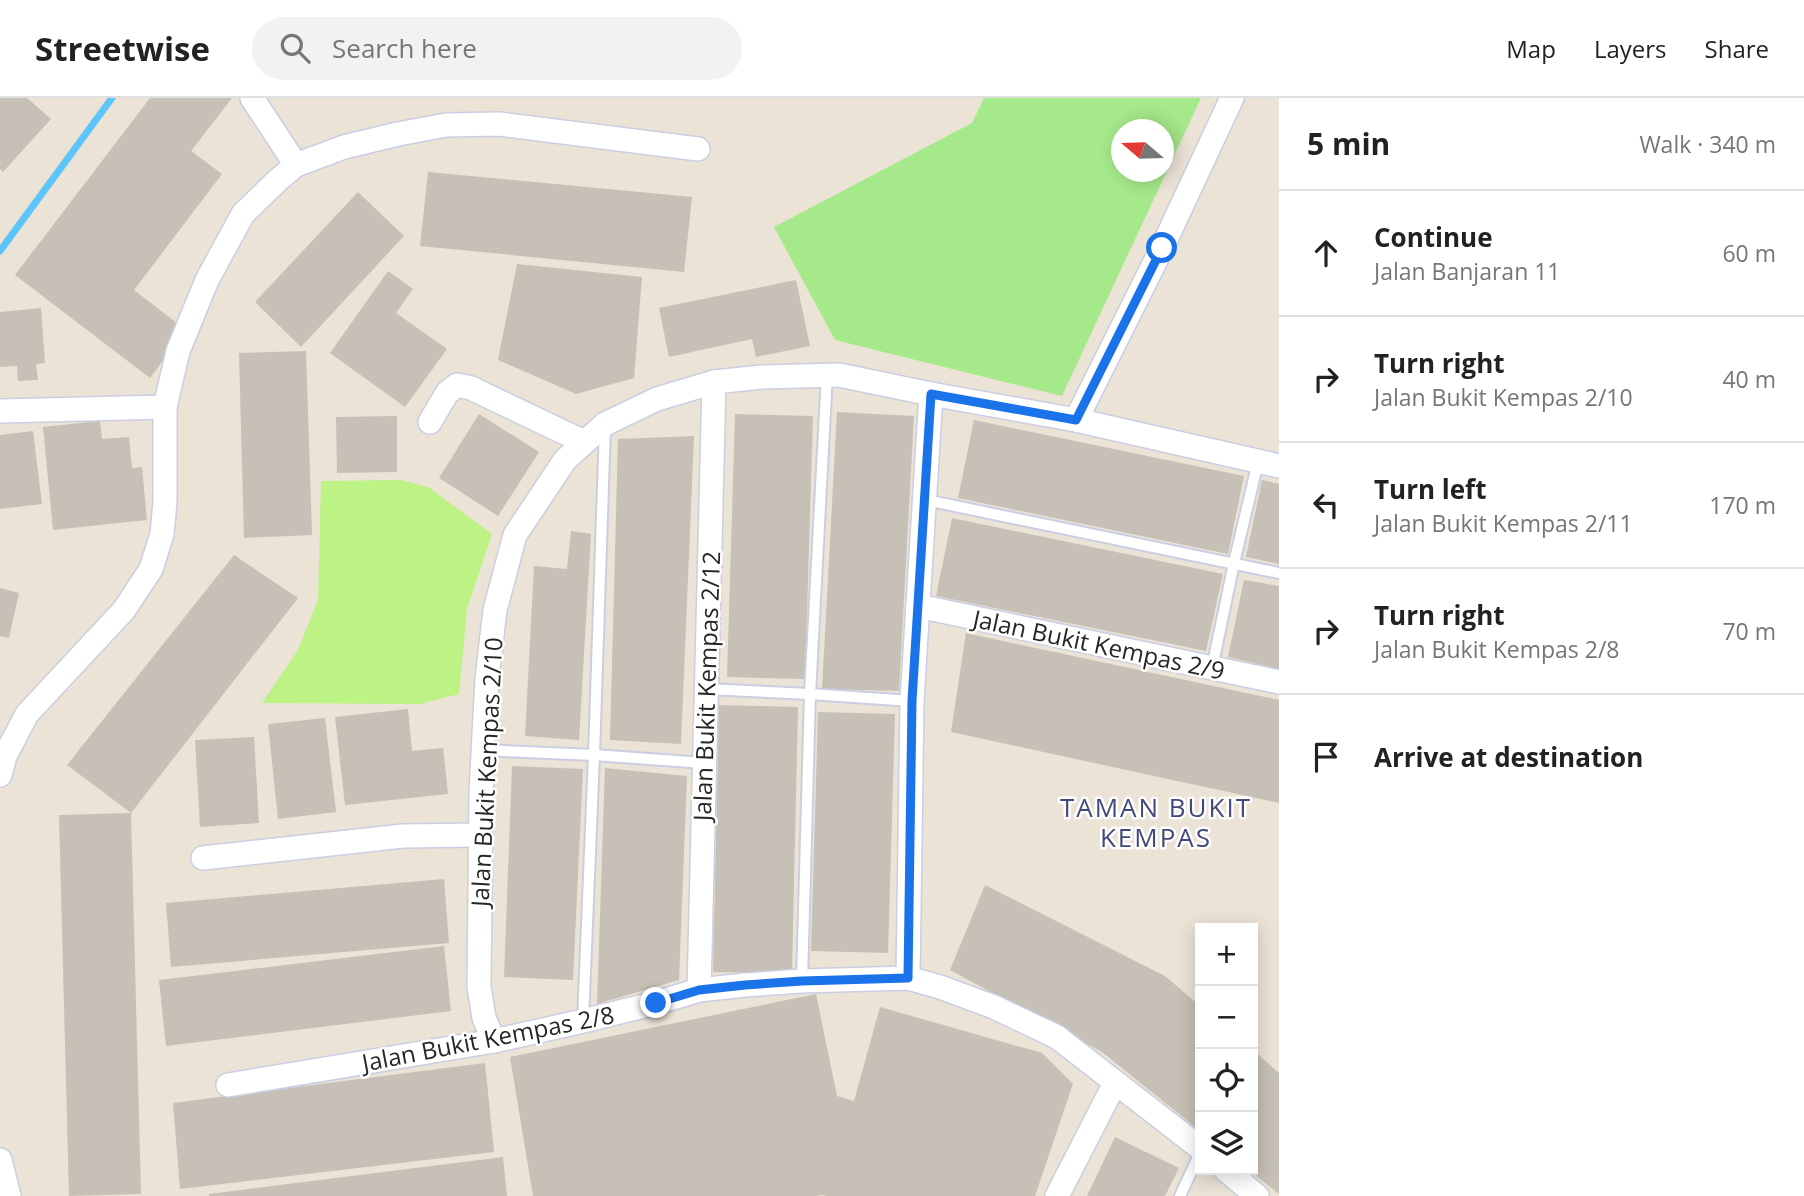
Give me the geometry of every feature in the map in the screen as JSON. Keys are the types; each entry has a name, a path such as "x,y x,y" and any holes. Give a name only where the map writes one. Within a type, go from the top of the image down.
{"street":[{"path":"252,98 296,165"},
{"path":"1076,420 1162,248 1232,98"},
{"path":"0,775 5,756 27,714 124,610 151,569 162,534 165,407 178,351 207,279 243,214 296,165 344,147 446,125 499,124 698,149"},
{"name":"Jalan Bukit Kempas 2/10","path":"494,1041 484,1018 479,986 482,750 495,610 515,535 565,460 605,424 657,399 714,382 827,374 1076,420 1269,464"},
{"name":"Jalan Bukit Kempas 2/12","path":"699,990 714,382"},
{"path":"430,422 447,393 457,385 471,388 584,442"},
{"path":"908,978 912,701 931,394"},
{"path":"1,411 165,407"},
{"name":"Jalan Bukit Kempas 2/9","path":"918,606 1279,682"},
{"path":"203,858 403,836 480,835"},
{"name":"Jalan Bukit Kempas 2/8","path":"228,1085 494,1041 656,1003 699,990 802,981 908,978 994,1007 1057,1037 1195,1146"},
{"path":"1057,1196 1115,1083"},
{"path":"0,1160 9,1196"},
{"path":"1232,1175 1257,1196"}],"lane":[{"path":"802,981 810,694 827,374"},
{"path":"583,1021 605,424"},
{"path":"1212,668 1234,563 1269,464"},
{"path":"926,500 1279,573"},
{"path":"707,689 912,701"},
{"path":"482,750 704,763"},
{"path":"1180,1196 1195,1162"}],"green space":[{"path":"984,98 1201,98 1174,156 1174,119 1111,119 1111,182 1162,182 1062,396 835,340 774,227 972,123"},
{"path":"401,480 428,487 492,534 467,609 459,694 420,704 262,703 298,650 318,600 321,481"}],"building":[{"path":"0,98 27,98 51,119 3,172 0,169"},
{"path":"150,98 232,98 191,151 222,174 134,290 186,330 150,378 15,275"},
{"path":"428,172 692,197 684,272 420,246"},
{"path":"358,192 404,236 301,347 255,302"},
{"path":"517,264 642,277 634,378 576,394 498,360"},
{"path":"388,271 413,289 396,313 447,349 405,407 330,353"},
{"path":"796,280 810,346 756,357 752,339 669,357 659,308"},
{"path":"41,308 45,363 36,364 38,380 18,381 17,366 0,367 0,312"},
{"path":"306,351 312,535 244,538 239,353"},
{"path":"837,412 914,416 899,691 822,689"},
{"path":"479,414 539,452 498,516 439,478"},
{"path":"735,414 813,416 805,679 727,677"},
{"path":"397,416 397,472 337,473 336,417"},
{"path":"974,420 1244,476 1228,554 958,498"},
{"path":"100,421 102,439 129,437 132,468 142,467 147,520 53,530 43,427"},
{"path":"33,431 42,504 0,509 0,435"},
{"path":"694,436 681,744 610,740 618,439"},
{"path":"1262,480 1279,484 1279,564 1246,557"},
{"path":"952,518 1223,574 1206,651 936,596"},
{"path":"571,531 591,534 579,740 525,736 534,566 567,569"},
{"path":"234,555 298,598 131,813 67,765"},
{"path":"1244,580 1279,586 1279,669 1228,657"},
{"path":"0,588 19,593 9,638 0,636"},
{"path":"966,633 1279,700 1279,803 951,732"},
{"path":"719,705 798,707 792,973 713,972"},
{"path":"408,709 412,751 443,748 448,794 345,805 335,717"},
{"path":"818,712 895,714 888,953 811,951"},
{"path":"325,718 336,812 278,819 268,724"},
{"path":"254,737 259,823 200,827 195,740"},
{"path":"512,766 583,769 573,980 504,977"},
{"path":"605,768 687,776 679,980 597,1004"},
{"path":"131,813 141,1194 69,1196 59,815"},
{"path":"444,879 449,943 171,967 166,903"},
{"path":"985,885 1165,976 1195,1002 1195,1127 1102,1052 950,970"},
{"path":"444,946 451,1011 166,1046 159,980"},
{"path":"816,994 837,1096 854,1101 880,1007 1042,1053 1073,1084 1035,1196 533,1196 510,1057"},
{"path":"1258,1054 1279,1073 1279,1194 1255,1175 1258,1175"},
{"path":"485,1063 494,1152 180,1189 173,1103"},
{"path":"1115,1137 1179,1168 1165,1196 1087,1196"},
{"path":"503,1157 507,1196 209,1196 209,1194"}],"waterway":[{"path":"0,251 112,98"}],"district":[{"name":"TAMAN BUKIT KEMPAS","path":"1156,822"}],"route":[{"path":"656,1003 699,990 745,985 908,978 912,701 931,394 1076,420 1162,248"}]}
